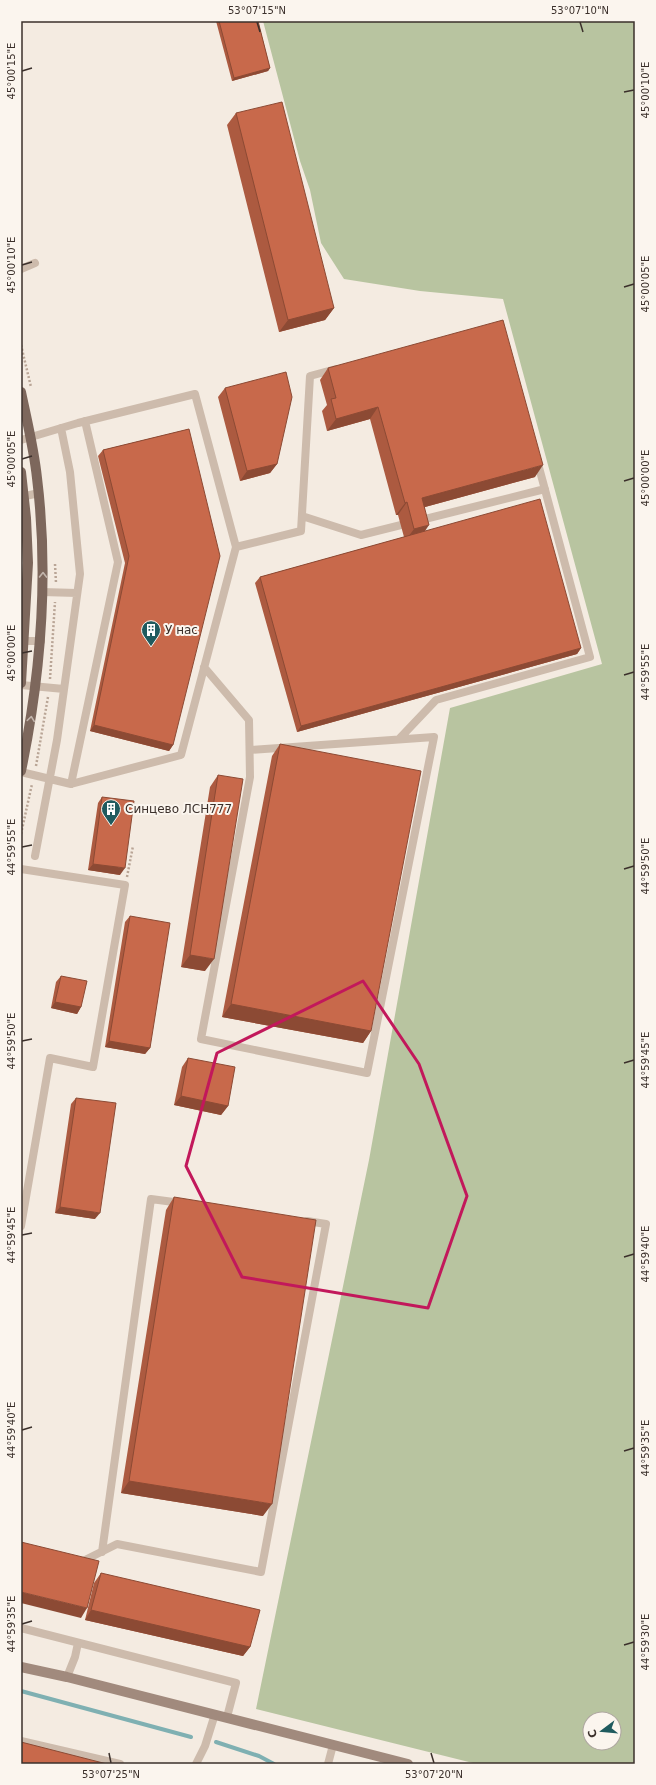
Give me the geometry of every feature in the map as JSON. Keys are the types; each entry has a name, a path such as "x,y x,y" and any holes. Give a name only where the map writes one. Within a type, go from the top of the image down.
{"main road":[{"path":"21,392 26,439 39,493 43,557 40,641 36,686 21,771"},
{"path":"21,472 28,563 21,684"},
{"path":"21,1667 227,1717 408,1764"}],"lane":[{"path":"21,269 35,263"},
{"path":"236,547 301,531 310,376 348,366"},
{"path":"21,771 71,784 181,755 236,547 195,394 85,421 26,439"},
{"path":"71,784 118,562 85,421"},
{"path":"35,856 50,779 80,574 70,472 61,428"},
{"path":"399,739 436,700 590,657 535,451"},
{"path":"302,516 361,535 545,489"},
{"path":"22,496 39,493"},
{"path":"42,592 77,593"},
{"path":"23,641 40,641"},
{"path":"204,667 249,720 250,777 201,1039 367,1072 434,737 250,750"},
{"path":"21,684 64,689"},
{"path":"21,869 125,885 93,1067 50,1058 21,1226"},
{"path":"102,1552 151,1199 189,1205"},
{"path":"71,1561 78,1564 117,1544 261,1572 326,1224 296,1220"},
{"path":"21,1628 236,1683 227,1717"},
{"path":"67,1677 75,1657 78,1643"},
{"path":"196,1764 205,1746 215,1714"},
{"path":"21,1741 120,1764"},
{"path":"328,1764 333,1745"}],"path":[{"path":"125,885 132,846"}],"highlighted area":[{"path":"363,981 419,1064 467,1196 428,1308 242,1277 186,1166 217,1053"}],"green space":[{"path":"263,21 635,21 635,1764 477,1764 256,1709 369,1160 450,708 602,664 503,299 420,291 344,279 321,243 310,190 300,161"}],"building":[{"path":"219,21 258,21 270,68 234,78"},
{"path":"282,102 334,308 288,320 236,113"},
{"path":"503,320 543,465 422,498 429,525 414,529 407,502 405,503 378,407 336,419 331,399 336,398 328,368"},
{"path":"286,372 292,397 277,464 247,471 225,388"},
{"name":"У нас","path":"189,429 220,556 173,745 94,725 129,556 103,450"},
{"path":"540,499 581,648 301,726 260,577"},
{"path":"280,744 421,771 371,1031 231,1004"},
{"path":"218,775 243,779 214,959 190,955"},
{"name":"Синцево ЛСН777","path":"102,797 134,801 125,868 93,864"},
{"path":"130,916 170,923 150,1048 109,1041"},
{"path":"61,976 87,981 81,1007 55,1002"},
{"path":"188,1058 235,1067 228,1106 181,1096"},
{"path":"76,1098 116,1103 100,1213 60,1207"},
{"path":"174,1197 316,1220 272,1504 129,1481"},
{"path":"21,1542 99,1561 87,1608 21,1592"},
{"path":"101,1573 260,1610 250,1647 91,1610"},
{"path":"21,1742 107,1764 21,1764"}],"waterway":[{"path":"21,1691 191,1737"},
{"path":"216,1742 259,1756 274,1764"}],"place":[{"name":"У нас","path":"151,647"},
{"name":"Синцево ЛСН777","path":"111,826"}]}
